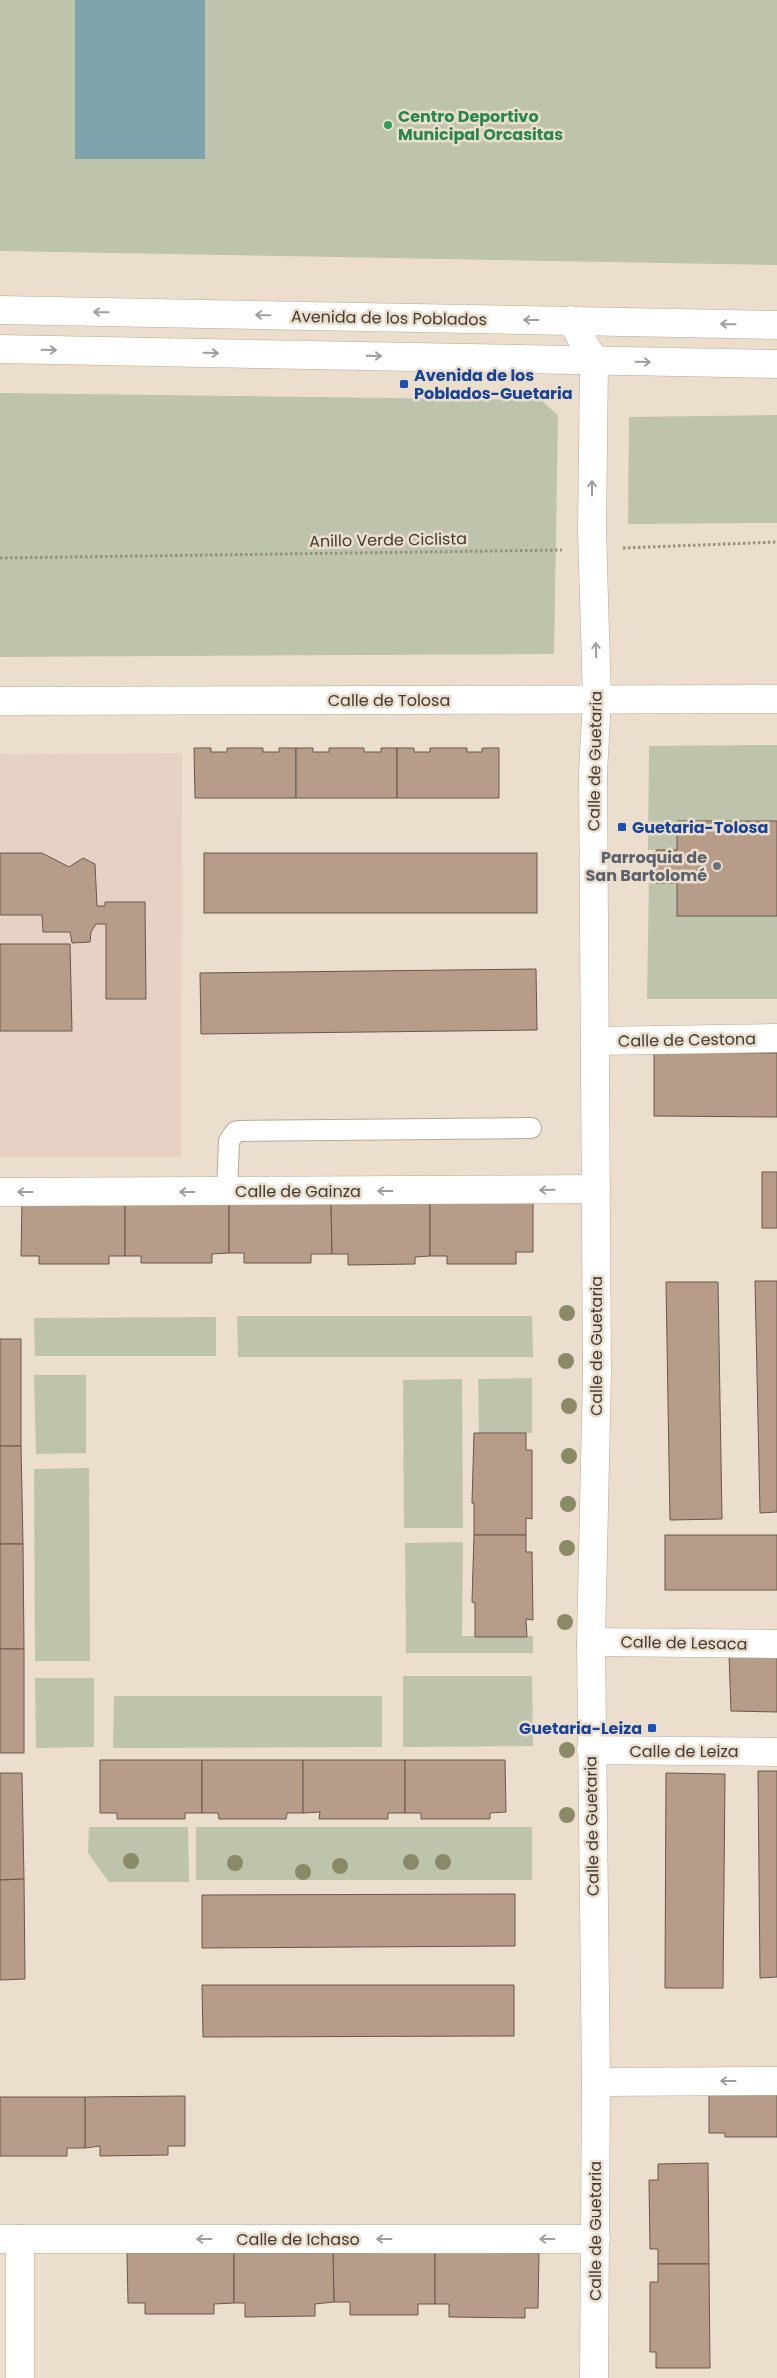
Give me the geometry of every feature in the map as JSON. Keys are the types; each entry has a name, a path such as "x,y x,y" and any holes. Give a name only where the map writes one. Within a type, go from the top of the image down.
{"street":[{"name":"Avenida de los Poblados","path":"0,310 777,325"},
{"name":"Calle de Guetaria","path":"571,320 594,361 593,549 597,699 593,773 597,1372 591,1642 596,2082 594,2378"},
{"path":"0,349 777,364"},
{"name":"Calle de Tolosa","path":"0,701 777,699"},
{"name":"Calle de Cestona","path":"596,1041 777,1038"},
{"name":"Calle de Gainza","path":"0,1192 226,1192 596,1188"},
{"name":"Calle de Lesaca","path":"591,1642 777,1644"},
{"name":"Calle de Leiza","path":"591,1750 777,1752"},
{"path":"596,2082 777,2081"},
{"name":"Calle de Ichaso","path":"10,2240 596,2239"},
{"path":"10,2240 20,2378"}],"lane":[{"path":"226,1192 229,1141 234,1132 531,1128"}],"path":[{"name":"Anillo Verde Ciclista","path":"0,558 593,549 777,542"}],"shaded area":[{"path":"182,753 181,1157 0,1157 0,754"}],"green space":[{"name":"Centro Deportivo Municipal Orcasitas","path":"0,0 777,0 777,265 0,251"},
{"path":"0,393 541,400 558,415 554,654 0,657"},
{"path":"777,415 777,523 628,524 629,417"},
{"path":"777,745 777,821 677,822 677,850 648,850 649,746"},
{"path":"649,883 677,883 677,916 777,916 777,999 647,999"},
{"path":"237,1316 532,1316 533,1357 238,1357"},
{"path":"216,1317 216,1356 35,1356 34,1318"},
{"path":"34,1375 86,1375 86,1453 36,1454"},
{"path":"532,1378 532,1433 479,1433 478,1379"},
{"path":"462,1379 463,1528 404,1528 403,1380"},
{"path":"89,1468 90,1661 35,1661 34,1469"},
{"path":"463,1542 462,1636 533,1636 533,1653 406,1653 405,1543"},
{"path":"403,1676 532,1676 533,1746 403,1747"},
{"path":"35,1678 94,1678 94,1747 36,1748"},
{"path":"114,1696 382,1696 382,1747 113,1748"},
{"path":"89,1827 188,1827 189,1882 109,1882 88,1853"},
{"path":"196,1827 532,1827 532,1880 196,1880"}],"water":[{"path":"75,0 205,0 205,159 75,159"}],"building":[{"path":"194,748 211,748 211,752 227,752 227,748 263,748 263,752 279,752 279,748 296,748 296,798 195,798"},
{"path":"296,748 313,748 313,752 329,752 329,748 364,748 364,752 381,752 381,748 397,748 397,798 296,798"},
{"path":"397,748 414,748 414,752 430,752 430,748 467,748 467,752 482,752 482,748 499,748 499,798 397,798"},
{"name":"Parroquia de San Bartolomé","path":"677,821 777,821 777,916 677,916 677,883 656,883 656,850 677,850"},
{"path":"0,853 42,853 69,867 83,858 95,864 97,906 105,906 105,902 145,902 146,999 106,999 106,924 96,924 91,932 90,942 72,943 70,932 43,932 42,915 0,915"},
{"path":"204,853 537,853 537,913 204,913"},
{"path":"0,944 70,944 72,1031 0,1031"},
{"path":"536,969 537,1030 201,1034 200,973"},
{"path":"654,1052 777,1053 777,1117 654,1116"},
{"path":"762,1172 777,1172 777,1228 762,1228"},
{"path":"22,1201 125,1202 125,1256 109,1256 109,1264 39,1264 39,1256 21,1256"},
{"path":"125,1202 229,1202 229,1253 212,1254 212,1263 141,1263 141,1256 125,1256"},
{"path":"229,1202 331,1202 332,1254 311,1254 311,1263 244,1263 244,1253 229,1253"},
{"path":"331,1202 430,1202 430,1256 415,1257 415,1264 348,1265 348,1254 332,1254"},
{"path":"430,1202 533,1202 533,1252 516,1252 516,1264 447,1264 447,1256 430,1256"},
{"path":"755,1281 777,1281 777,1512 760,1513"},
{"path":"666,1282 718,1282 722,1519 670,1520"},
{"path":"0,1339 21,1339 21,1446 0,1446"},
{"path":"474,1433 526,1433 526,1450 532,1450 532,1519 526,1518 526,1535 474,1535 474,1503 472,1503"},
{"path":"0,1446 21,1446 23,1544 0,1544"},
{"path":"474,1535 526,1535 526,1552 532,1552 533,1620 526,1619 527,1637 475,1637 475,1603 472,1602"},
{"path":"665,1535 777,1535 777,1590 665,1590"},
{"path":"0,1544 23,1544 24,1649 0,1649"},
{"path":"0,1649 24,1649 24,1753 0,1753"},
{"path":"729,1654 777,1655 777,1712 731,1711"},
{"path":"100,1760 202,1760 202,1813 185,1813 185,1819 117,1819 117,1813 100,1813"},
{"path":"202,1760 303,1760 303,1813 287,1813 286,1819 219,1819 218,1813 202,1813"},
{"path":"303,1760 405,1760 405,1813 388,1813 388,1819 319,1819 320,1812 303,1813"},
{"path":"405,1760 505,1760 506,1812 490,1813 490,1819 421,1819 421,1813 405,1813"},
{"path":"758,1771 777,1771 777,1977 760,1978"},
{"path":"0,1773 22,1773 24,1879 0,1880"},
{"path":"666,1773 725,1774 723,1988 665,1988"},
{"path":"24,1879 25,1979 0,1980 0,1880"},
{"path":"515,1894 515,1946 202,1948 202,1895"},
{"path":"202,1985 514,1985 514,2036 203,2037"},
{"path":"777,2085 777,2137 725,2137 725,2133 709,2133 709,2086"},
{"path":"185,2096 185,2146 168,2146 168,2155 100,2156 100,2146 85,2148 85,2097"},
{"path":"0,2097 85,2097 85,2148 67,2148 67,2156 0,2156"},
{"path":"708,2163 709,2264 658,2264 658,2249 650,2249 649,2180 658,2180 658,2164"},
{"path":"435,2252 435,2304 418,2304 418,2315 350,2315 350,2302 334,2302 333,2253"},
{"path":"435,2252 539,2253 538,2308 525,2308 525,2318 449,2317 449,2304 435,2304"},
{"path":"127,2253 234,2253 234,2303 214,2304 214,2314 145,2314 145,2303 128,2303"},
{"path":"234,2253 333,2253 334,2302 315,2304 315,2316 245,2317 245,2303 234,2303"},
{"path":"658,2264 709,2264 710,2368 656,2368 656,2352 650,2352 650,2282 658,2282"}],"place":[{"name":"Centro Deportivo Municipal Orcasitas","path":"388,125"},
{"name":"Avenida de los Poblados-Guetaria","path":"404,384"},
{"name":"Guetaria-Tolosa","path":"622,827"},
{"name":"Parroquia de San Bartolomé","path":"717,866"},
{"name":"Guetaria-Leiza","path":"652,1728"}]}
